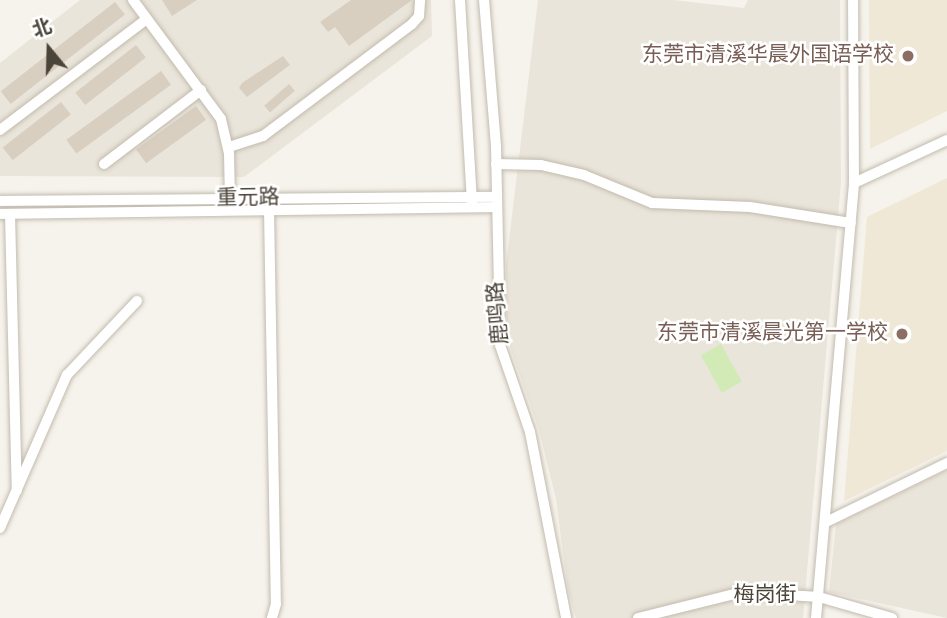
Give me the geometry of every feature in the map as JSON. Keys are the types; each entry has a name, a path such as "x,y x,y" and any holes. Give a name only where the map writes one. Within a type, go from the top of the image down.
{"street":[{"path":"133,0 221,119 229,147 230,199"},
{"path":"229,147 263,136 412,24 420,0"},
{"path":"460,0 472,202"},
{"name":"鹿鸣路","path":"484,0 496,164 500,345 533,444 566,618"},
{"path":"816,618 854,183 853,0"},
{"path":"0,130 147,19"},
{"path":"104,164 201,90"},
{"path":"854,183 947,140"},
{"path":"496,164 541,165 584,175 652,203 750,207 850,223"},
{"name":"重元路","path":"0,201 230,199 496,202"},
{"name":"重元路","path":"5,214 270,210 472,202"},
{"path":"270,210 276,604 272,618"},
{"path":"5,214 17,491"},
{"path":"0,528 67,375 137,301"},
{"path":"826,522 947,463"},
{"name":"梅岗街","path":"638,618 742,592 819,597 892,618"}],"shaded area":[{"path":"80,0 431,0 432,36 244,177 0,176 0,63"},
{"path":"538,0 673,0 744,8 748,0 840,0 841,183 803,618 576,618 568,590 556,499 539,430 509,344 506,306 506,265"},
{"name":"东莞市清溪华晨外国语学校","path":"869,0 947,0 947,111 870,149"},
{"name":"东莞市清溪晨光第一学校","path":"947,178 947,451 844,501 867,217"},
{"path":"947,470 947,618 829,592 836,524"}],"green space":[{"path":"721,344 742,382 722,393 701,355"}],"building":[{"path":"162,0 197,0 172,16"},
{"path":"351,0 412,0 349,46 335,27 328,32 320,22"},
{"path":"115,2 125,15 11,104 1,91"},
{"path":"136,45 146,58 85,105 75,92"},
{"path":"283,56 290,65 247,97 239,88 242,83"},
{"path":"161,71 171,85 76,154 66,140"},
{"path":"289,84 295,91 270,112 264,106"},
{"path":"61,102 71,115 13,160 3,148"},
{"path":"196,106 206,120 146,163 136,149"}],"place":[{"name":"东莞市清溪华晨外国语学校","path":"908,56"},
{"name":"东莞市清溪晨光第一学校","path":"902,334"}]}
